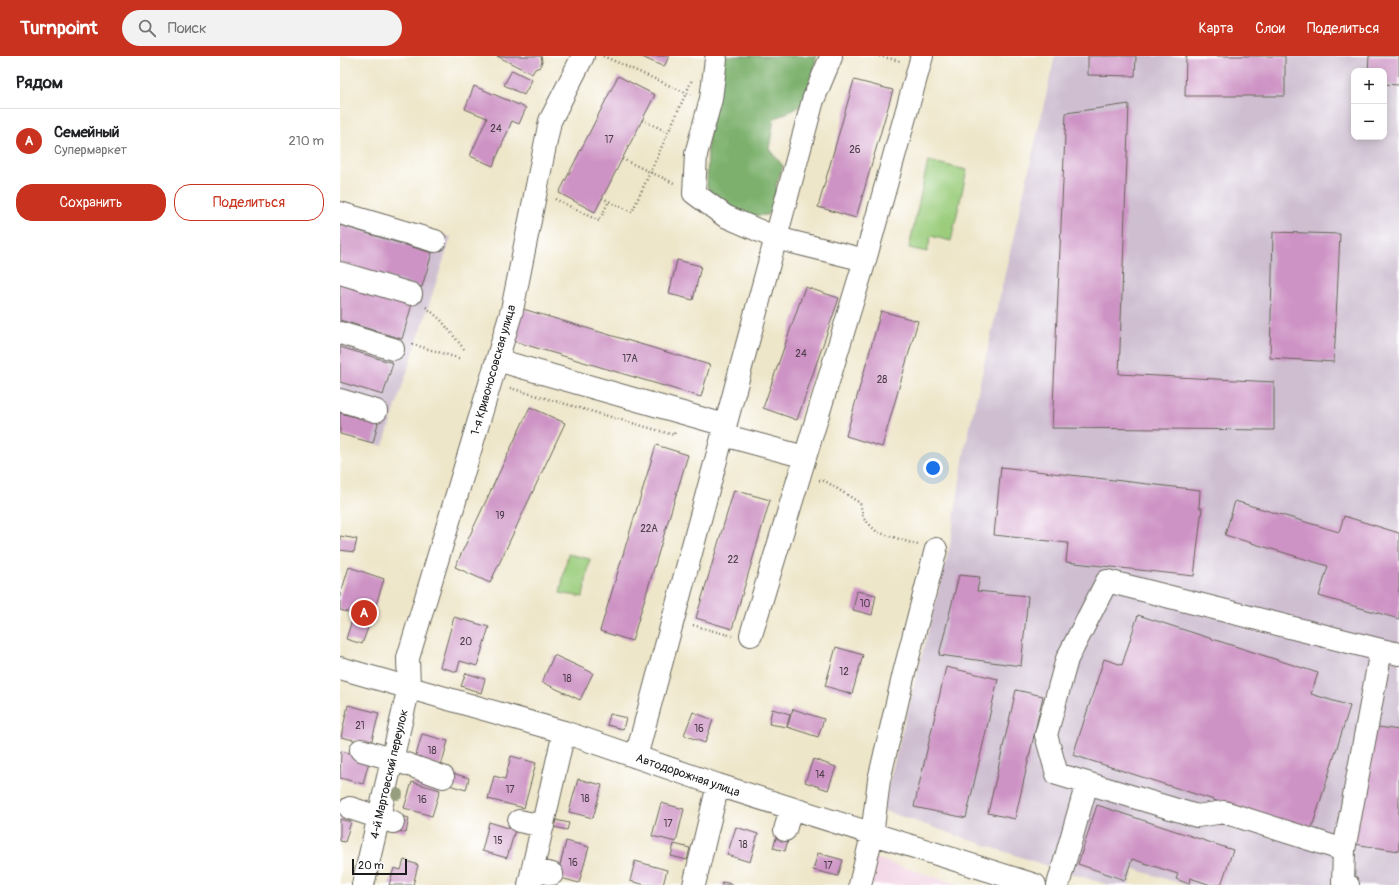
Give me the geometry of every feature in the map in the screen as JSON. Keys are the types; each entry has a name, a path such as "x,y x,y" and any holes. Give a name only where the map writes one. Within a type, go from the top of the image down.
{"street":[{"name":"1-я Кривоносовская улица","path":"409,687 408,658 512,310 550,121 583,56"},
{"path":"751,635 865,260 922,56"},
{"path":"636,757 813,100 831,57"},
{"path":"716,59 711,100 696,154 694,193 725,216 776,238 865,260"},
{"path":"340,213 435,241"},
{"path":"340,273 411,294"},
{"path":"340,333 394,349"},
{"path":"497,360 724,430 803,465"},
{"path":"340,400 376,411"},
{"path":"860,885 872,835 879,780 904,673 936,549"},
{"path":"1344,850 1224,812 1197,816 1057,774 1046,735 1068,659 1106,581 1390,652 1344,850 1343,883 1348,885"},
{"name":"Автодорожная улица","path":"340,668 564,732 718,786 1034,885"},
{"name":"4-й Мартовский переулок","path":"363,885 386,820 392,759 409,687"},
{"path":"538,876 543,826 564,732"},
{"path":"361,750 443,777"},
{"path":"1058,885 1087,783"},
{"path":"694,885 694,855 718,786"},
{"path":"350,808 386,820"},
{"path":"784,830 791,809"},
{"path":"519,821 543,826"}],"path":[{"path":"602,56 686,93"},
{"path":"602,198 632,212 692,79"},
{"path":"642,120 668,132"},
{"path":"622,159 694,193"},
{"path":"551,197 599,221 609,201"},
{"path":"411,294 441,320 464,349"},
{"path":"394,349 407,342 461,359"},
{"path":"803,465 860,503 864,519 877,532 936,549"},
{"path":"673,619 736,637 751,635"}],"shaded area":[{"path":"1055,56 1399,56 1399,885 1185,885 1134,869 1129,885 1109,885 1047,866 882,810 950,545 965,448"},
{"path":"340,204 451,237 383,446 340,434"},
{"path":"875,858 960,885 868,885"}],"green space":[{"path":"722,56 816,56 814,81 802,105 774,119 769,149 783,166 776,185 777,206 767,215 747,216 721,206 707,186 708,141"},
{"path":"928,161 967,170 951,241 931,236 927,252 909,248"},
{"path":"568,554 590,559 583,597 560,593"}],"building":[{"path":"497,56 541,56 542,61 540,67 535,69 532,74"},
{"path":"640,56 669,56 664,67"},
{"path":"1088,56 1136,56 1135,76 1088,75"},
{"path":"1186,56 1285,56 1285,96 1185,96"},
{"path":"1369,56 1399,56 1399,85 1387,84 1387,68 1368,68"},
{"path":"512,70 532,80 524,95 504,85"},
{"path":"618,76 655,95 595,212 559,193"},
{"path":"854,80 893,90 856,218 818,207"},
{"path":"474,86 526,108 519,124 512,121 493,166 470,156 487,118 465,109"},
{"path":"1129,104 1119,374 1274,382 1274,430 1052,428 1066,113"},
{"path":"340,225 432,253 422,287 340,262"},
{"path":"1273,232 1340,234 1334,362 1270,358"},
{"path":"677,260 701,266 693,300 669,294"},
{"path":"340,282 412,304 402,339 340,320"},
{"path":"805,287 839,298 797,420 763,408"},
{"path":"523,309 710,365 701,397 513,341"},
{"path":"881,311 918,321 882,447 846,436"},
{"path":"340,347 393,363 383,395 340,382"},
{"path":"530,407 565,423 490,583 455,567"},
{"path":"340,413 378,423 373,443 340,434"},
{"path":"656,445 688,455 632,641 600,631"},
{"path":"1001,467 1200,490 1199,508 1202,508 1194,576 1066,562 1068,543 994,535"},
{"path":"734,490 770,500 732,629 696,618"},
{"path":"1235,501 1339,532 1344,516 1399,533 1399,619 1319,596 1328,566 1225,535"},
{"path":"340,536 357,539 354,552 340,550"},
{"path":"349,567 384,579 374,611 377,612 374,621 371,620 362,644 346,639 354,614 340,610 340,596"},
{"path":"959,575 980,577 977,591 1028,596 1021,666 939,655"},
{"path":"857,591 876,595 872,615 853,610"},
{"path":"1138,615 1318,673 1311,694 1350,706 1311,831 1073,755 1104,659 1122,665"},
{"path":"454,617 489,627 477,666 460,661 457,672 440,667"},
{"path":"836,647 863,655 852,694 825,686"},
{"path":"554,655 593,673 580,700 542,682"},
{"path":"946,667 998,679 966,818 914,807"},
{"path":"466,673 485,679 481,693 461,686"},
{"path":"1016,690 1043,696 1015,819 988,813"},
{"path":"348,705 379,713 371,744 341,737"},
{"path":"772,709 790,714 787,727 769,724"},
{"path":"793,709 824,719 818,737 787,727"},
{"path":"693,712 713,720 705,743 684,735"},
{"path":"610,714 626,718 623,729 607,725"},
{"path":"1372,726 1399,730 1399,851 1354,844"},
{"path":"422,734 448,741 441,766 415,759"},
{"path":"341,751 370,758 363,784 340,778"},
{"path":"511,756 536,763 524,808 488,799 494,776 505,779"},
{"path":"813,759 836,767 828,790 805,782"},
{"path":"445,771 469,778 466,790 442,783"},
{"path":"578,779 602,785 593,818 569,812"},
{"path":"412,782 440,790 432,816 404,808"},
{"path":"661,803 684,809 676,842 652,836"},
{"path":"1097,805 1233,850 1221,885 1211,885 1190,878 1189,884 1176,879 1178,874 1132,859 1125,880 1078,864"},
{"path":"395,814 409,818 406,833 391,829"},
{"path":"340,819 351,822 345,842 340,841"},
{"path":"556,820 569,823 567,830 554,827"},
{"path":"489,822 515,830 507,858 482,851"},
{"path":"736,827 758,834 750,862 727,855"},
{"path":"779,828 790,832 785,851 773,848"},
{"path":"566,841 589,847 579,883 557,877"},
{"path":"674,844 690,848 687,860 671,856"},
{"path":"818,853 843,860 838,876 813,870"},
{"path":"404,860 418,865 413,885 389,885 394,868 401,870"},
{"path":"635,861 667,870 663,885 646,885 630,881"},
{"path":"722,882 733,884 733,885 721,885"}],"place":[{"name":"Семейный","path":"364,613"}]}
